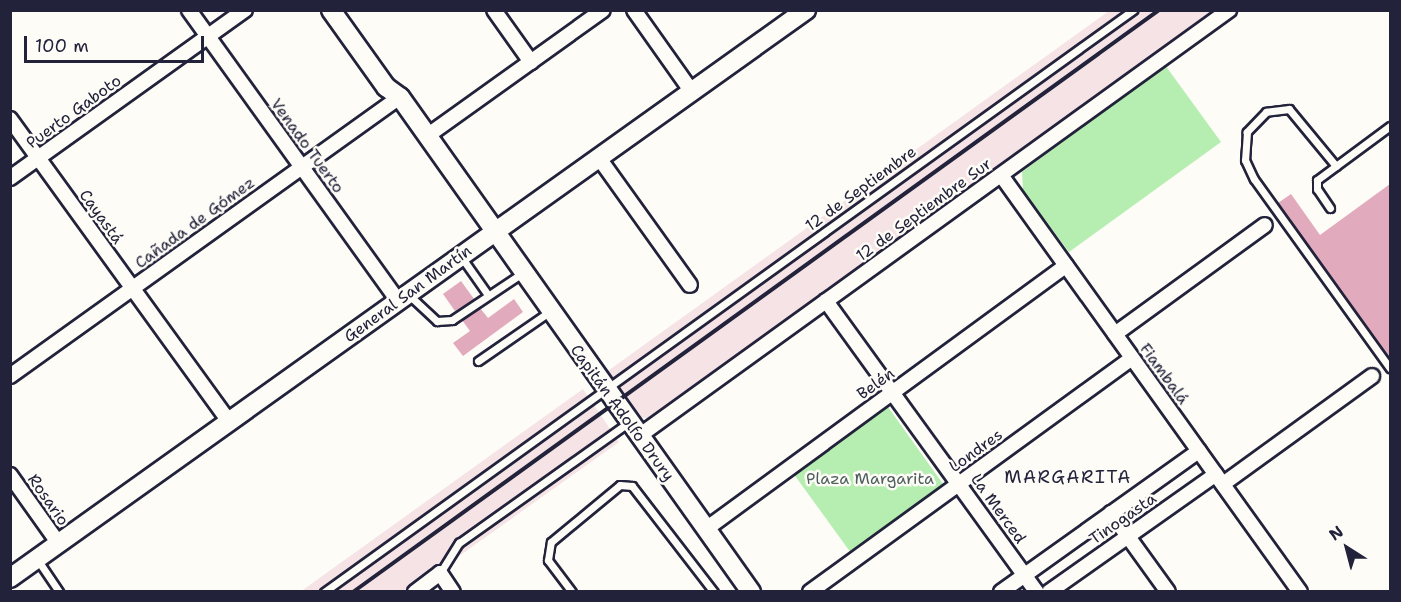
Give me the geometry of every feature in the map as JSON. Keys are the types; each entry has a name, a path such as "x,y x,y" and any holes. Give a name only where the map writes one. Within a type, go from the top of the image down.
{"main road":[{"path":"331,10 386,87 400,97"},
{"path":"346,10 396,80 400,97"},
{"name":"General San Martín","path":"10,578 806,10"},
{"name":"Capitán Adolfo Drury","path":"400,97 521,274 751,591"}],"street":[{"name":"Venado Tuerto","path":"189,10 302,167 403,298"},
{"name":"Puerto Gaboto","path":"10,178 245,10"},
{"path":"494,10 531,62"},
{"path":"427,136 603,10"},
{"path":"634,10 692,92"},
{"name":"12 de Septiembre Sur","path":"634,429 826,301 1229,10"},
{"name":"Cañada de Gómez","path":"10,376 400,97"},
{"name":"Cayastá","path":"10,119 229,422"},
{"path":"599,158 690,285"},
{"name":"Fiambalá","path":"1001,175 1300,591"},
{"path":"1115,334 1265,225"},
{"name":"Belén","path":"706,529 1066,266"},
{"name":"La Merced","path":"826,301 1037,591"},
{"name":"Londres","path":"810,591 1132,358"},
{"name":"Tinogasta","path":"1049,591 1128,536 1219,479 1372,376"},
{"name":"Tinogasta","path":"1001,591 1199,451"},
{"name":"Rosario","path":"10,476 59,543"},
{"path":"1111,513 1168,591"},
{"path":"415,591 440,573 453,591"}],"lane":[{"name":"12 de Septiembre","path":"324,591 1133,10"},
{"path":"1336,166 1289,109 1266,112 1247,132 1245,160 1254,179 1390,368"},
{"path":"1330,208 1316,184 1336,166 1390,126"},
{"path":"461,256 488,295"},
{"path":"403,298 437,321 452,320 521,274"},
{"path":"478,362 549,312"},
{"path":"440,573 459,543 634,429"},
{"path":"572,591 548,560 551,542 620,485 632,486 714,591"},
{"path":"36,559 59,591"}],"shaded area":[{"path":"1109,11 1219,11 652,419 638,417 605,373"},
{"path":"583,389 619,442 410,591 300,592"}],"green space":[{"path":"1165,65 1221,142 1069,252 1023,190 1022,172"},
{"name":"Plaza Margarita","path":"888,407 943,484 851,553 793,473"}],"building":[{"path":"1390,184 1390,359 1278,203 1291,194 1320,235"},
{"path":"461,281 474,299 455,311 443,294"},
{"path":"514,299 523,312 463,356 453,343 470,331 462,320 480,308 488,318"}],"railway":[{"path":"353,592 1159,10"}],"district":[{"name":"MARGARITA","path":"1068,477"}]}
